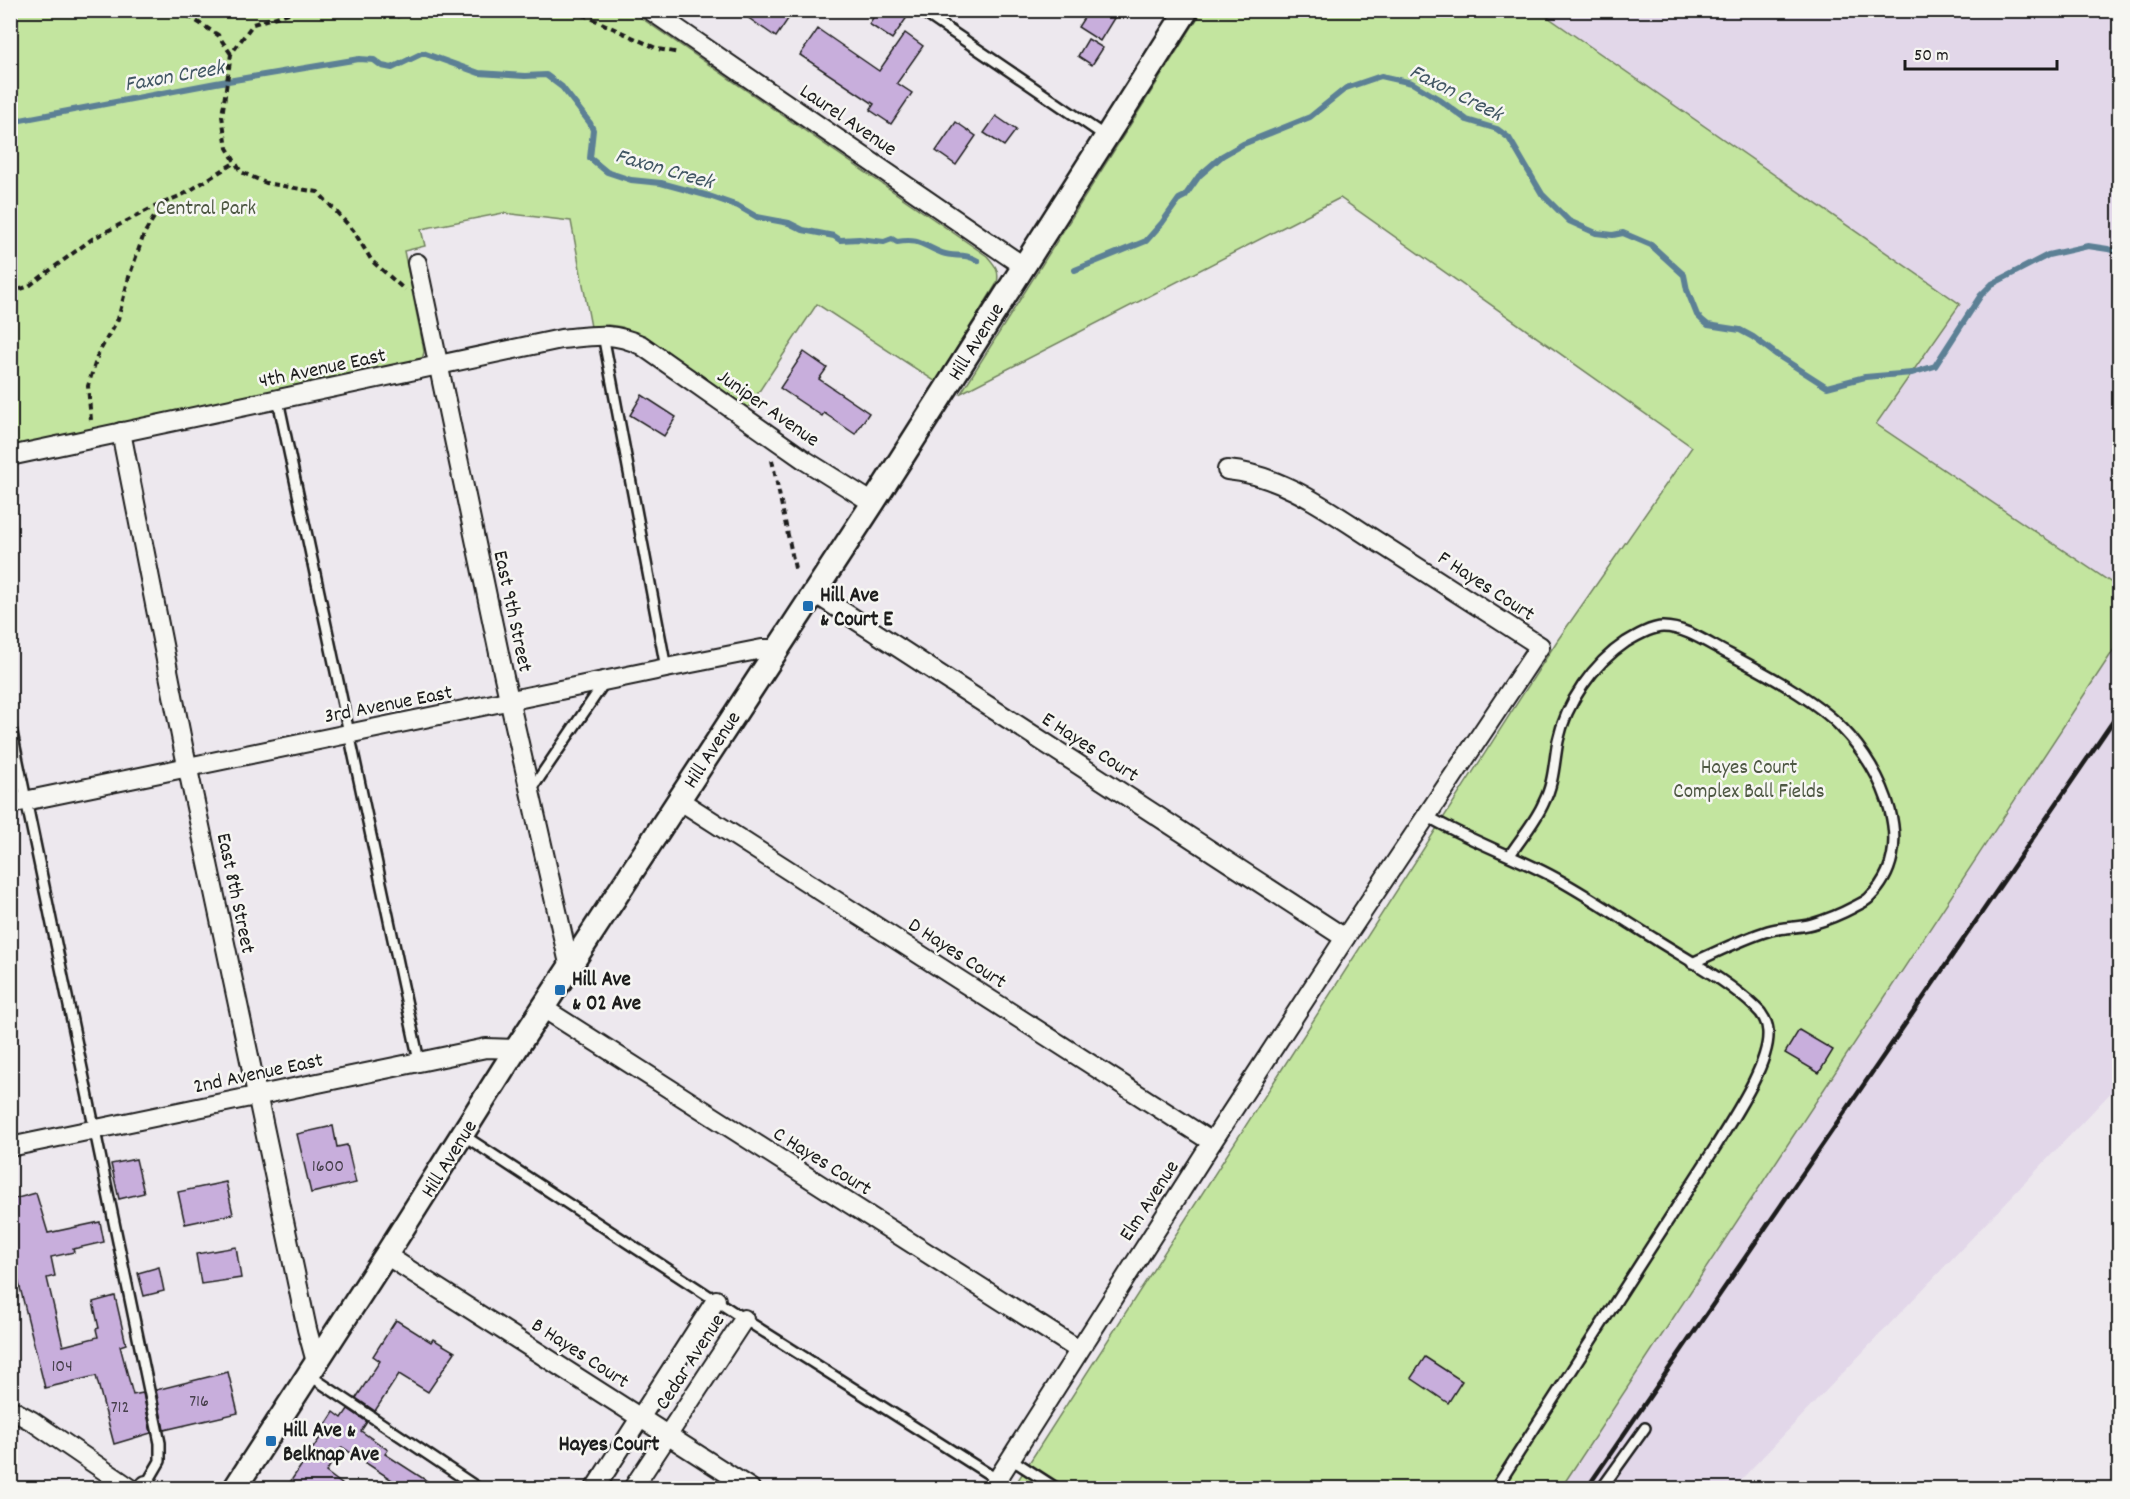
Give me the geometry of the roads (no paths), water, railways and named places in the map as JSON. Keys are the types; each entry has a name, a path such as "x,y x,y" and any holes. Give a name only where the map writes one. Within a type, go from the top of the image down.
{"street":[{"name":"Laurel Avenue","path":"650,10 1023,266"},
{"name":"Hill Avenue","path":"236,1488 516,1049 873,503 1187,10"},
{"name":"East 9th Street","path":"417,263 570,968"},
{"name":"4th Avenue East","path":"10,456 561,339 603,335 622,336 641,345"},
{"name":"Juniper Avenue","path":"641,345 766,433 873,503"},
{"name":"East 8th Street","path":"121,432 187,766 307,1329 313,1368"},
{"name":"F Hayes Court","path":"1227,470 1262,476 1314,502 1540,646 1345,938"},
{"name":"E Hayes Court","path":"813,592 1345,938"},
{"name":"3rd Avenue East","path":"18,802 511,702 666,668 762,649 775,650"},
{"name":"D Hayes Court","path":"679,800 1212,1142"},
{"name":"Elm Avenue","path":"995,1484 1212,1142 1345,938"},
{"name":"C Hayes Court","path":"543,1008 1079,1350"},
{"name":"2nd Avenue East","path":"10,1147 486,1048 516,1049"},
{"name":"B Hayes Court","path":"386,1255 750,1488"},
{"name":"Cedar Avenue","path":"596,1488 716,1300"},
{"name":"Cedar Avenue","path":"633,1488 744,1319"},
{"path":"10,1409 139,1487"}],"lane":[{"path":"920,10 1107,138"},
{"path":"603,335 666,668"},
{"path":"278,400 419,1061"},
{"path":"1509,855 1544,803 1551,782 1558,739 1565,716 1583,685 1598,666 1624,643 1646,631 1662,627 1684,631 1762,671 1834,721 1858,746 1881,784 1890,806 1894,832 1891,859 1881,881 1869,898 1845,912 1812,924 1767,932 1692,963"},
{"path":"530,792 605,681"},
{"path":"10,723 18,802 95,1130 160,1443 161,1455 158,1466 139,1487"},
{"path":"1427,816 1450,830 1552,876 1692,963 1736,991 1758,1009 1766,1021 1768,1032 1764,1054 1746,1096 1496,1488"},
{"path":"462,1135 995,1484"},
{"path":"313,1368 478,1488"},
{"path":"1602,1488 1645,1428"},
{"path":"1011,1459 1056,1488"}],"waterway":[{"name":"Faxon Creek","path":"10,122 359,59 374,60 382,66 392,68 423,53 479,73 546,75 562,87 590,123 593,130 590,158 607,172 631,180 661,183 709,196 738,206 757,217 789,223 803,230 834,236 840,240 911,241 947,254 978,261"},
{"name":"Faxon Creek","path":"1075,270 1146,241 1199,176 1222,156 1243,144 1310,117 1346,88 1381,76 1412,83 1467,120 1497,129 1509,138 1542,194 1569,221 1596,233 1613,235 1623,233 1651,245 1684,275 1697,315 1708,325 1740,330 1827,387 1865,377 1912,373 1935,366 1981,295 1992,284 2048,255 2088,246 2120,253"}],"railway":[{"path":"1587,1488 2120,711"}],"place":[{"name":"Hill Ave & Court E","path":"808,606"},
{"name":"Hill Ave & 02 Ave","path":"560,990"},
{"name":"Hill Ave & Belknap Ave","path":"271,1441"}],"district":[{"name":"Hayes Court","path":"609,1442"}],"park label":[{"name":"Central Park","path":"206,207"},
{"name":"Hayes Court Complex Ball Fields","path":"1749,778"}]}
